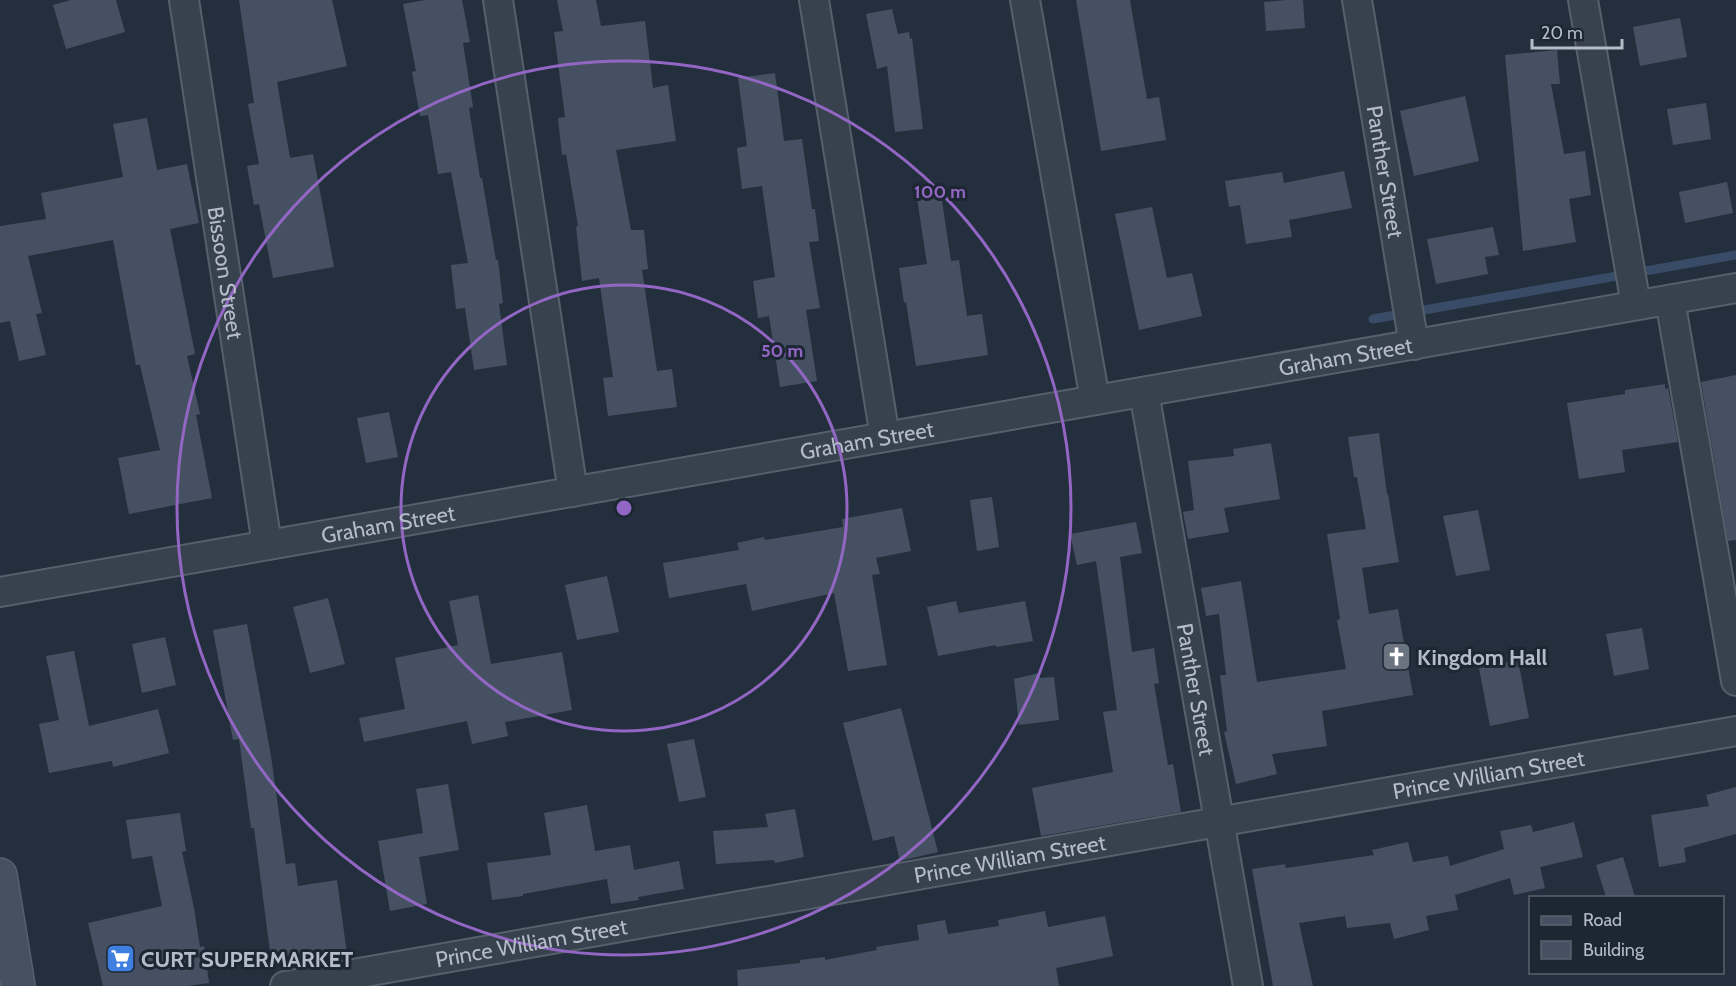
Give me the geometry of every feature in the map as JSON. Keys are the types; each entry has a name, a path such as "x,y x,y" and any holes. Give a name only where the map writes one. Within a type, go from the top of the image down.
{"main road":[{"path":"0,875 18,986"}],"street":[{"name":"Bissoon Street","path":"184,0 267,545"},
{"path":"498,0 573,492"},
{"path":"814,0 885,437"},
{"path":"1025,0 1095,400"},
{"name":"Panther Street","path":"1357,0 1414,345"},
{"path":"1583,0 1636,305"},
{"name":"Graham Street","path":"0,592 1636,305 1671,308 1736,288"},
{"path":"1671,308 1736,681"},
{"name":"Panther Street","path":"1144,392 1248,986"},
{"name":"Prince William Street","path":"285,986 1736,731"}],"building":[{"path":"71,0 116,0 125,32 66,49 53,5"},
{"path":"239,0 332,0 347,66 277,82 290,158 313,154 334,267 273,278 259,204 254,205 247,166 259,164 248,104 254,103"},
{"path":"425,0 462,0 470,42 463,43 473,107 469,108 480,178 482,178 496,260 498,260 503,303 499,304 507,365 474,370 465,308 456,309 451,265 468,263 451,172 438,174 428,115 420,116 412,72 416,71 403,4"},
{"path":"557,0 596,0 601,26 645,21 653,88 668,85 676,141 616,150 631,230 644,230 648,269 642,270 657,371 672,369 677,407 608,416 603,378 613,377 599,278 582,281 576,227 578,226 566,154 562,155 558,118 565,117 554,32 563,31"},
{"path":"1076,0 1130,0 1147,99 1159,97 1166,140 1101,151"},
{"path":"1303,0 1305,28 1266,31 1264,2"},
{"path":"892,9 898,34 909,32 910,39 912,38 923,129 895,132 887,66 877,69 866,14"},
{"path":"1680,18 1687,57 1640,66 1633,27"},
{"path":"1557,50 1560,84 1551,84 1564,154 1585,151 1591,195 1569,199 1576,242 1523,251 1505,55"},
{"path":"775,73 784,141 802,139 819,241 809,242 820,308 806,310 817,381 780,387 769,316 758,318 753,281 775,277 762,186 742,189 737,148 747,146 738,78"},
{"path":"1465,96 1479,161 1414,176 1400,111"},
{"path":"1706,103 1711,139 1673,145 1667,109"},
{"path":"147,118 157,170 187,164 199,223 170,229 195,354 187,356 200,414 196,415 212,498 129,514 118,458 160,450 140,365 136,365 113,240 28,256 42,313 36,314 46,355 19,361 10,321 0,323 0,226 46,219 41,193 123,177 113,124"},
{"path":"1344,171 1352,208 1289,220 1292,237 1246,244 1240,205 1229,207 1225,181 1282,172 1284,183"},
{"path":"1727,182 1733,213 1685,223 1679,192"},
{"path":"940,188 951,261 959,260 967,316 982,314 988,355 916,366 899,268 927,264 916,192"},
{"path":"1152,207 1167,278 1192,273 1202,316 1139,330 1115,214"},
{"path":"1493,227 1499,255 1485,257 1488,274 1436,284 1427,239"},
{"path":"1736,375 1736,540 1728,541 1701,382"},
{"path":"1665,384 1665,389 1668,388 1678,442 1622,450 1625,472 1579,479 1567,403 1625,394 1625,390"},
{"path":"389,412 398,457 366,463 357,418"},
{"path":"1379,433 1399,562 1362,568 1369,614 1398,609 1413,695 1322,711 1327,746 1272,754 1277,774 1236,784 1224,732 1227,731 1220,675 1226,675 1219,614 1206,616 1201,588 1241,581 1257,682 1346,669 1337,620 1340,619 1327,534 1366,529 1348,437"},
{"path":"1271,443 1280,499 1224,508 1229,532 1188,539 1183,512 1194,510 1188,461 1234,456 1233,449"},
{"path":"992,497 999,547 977,551 970,500"},
{"path":"902,508 911,551 876,558 880,574 872,575 887,665 848,671 834,593 752,611 746,584 669,598 663,563 739,550 737,543 764,537 765,540 843,527 842,519"},
{"path":"1478,510 1490,570 1456,576 1443,516"},
{"path":"1136,522 1142,553 1120,557 1132,652 1154,648 1159,683 1154,684 1168,765 1173,764 1181,812 1041,836 1032,788 1113,772 1103,712 1117,710 1096,561 1077,565 1070,534"},
{"path":"607,576 619,632 577,640 565,585"},
{"path":"478,595 491,664 562,652 572,710 505,722 508,736 472,744 467,721 364,742 359,718 405,709 395,658 458,645 449,601"},
{"path":"328,598 345,664 310,673 293,607"},
{"path":"956,601 959,613 1025,601 1033,641 996,647 996,645 938,656 927,607"},
{"path":"247,624 271,756 286,864 295,863 298,886 337,880 347,954 307,959 307,963 272,967 254,828 251,828 239,739 233,740 213,630"},
{"path":"1642,628 1649,669 1614,676 1606,634"},
{"path":"165,637 176,685 142,693 132,644"},
{"path":"74,651 89,726 158,709 169,753 113,767 112,761 49,773 39,724 59,720 46,656"},
{"path":"1518,660 1529,718 1490,726 1479,668"},
{"path":"1039,673 1040,678 1054,677 1059,720 1019,725 1014,679"},
{"path":"901,708 938,852 900,861 894,836 873,841 843,723"},
{"path":"694,739 706,797 679,802 667,744"},
{"path":"448,784 459,850 419,857 427,904 390,911 378,841 423,833 416,789"},
{"path":"1736,787 1736,834 1684,848 1686,862 1659,867 1651,815 1709,806 1706,795"},
{"path":"587,805 595,851 630,845 634,870 679,861 684,889 611,904 607,879 492,900 487,863 551,855 544,813"},
{"path":"795,809 804,857 775,863 774,860 716,864 713,831 768,827 765,814"},
{"path":"180,813 186,851 182,852 200,947 204,946 209,983 187,986 103,986 88,923 162,906 152,856 132,859 126,820"},
{"path":"1574,822 1583,857 1540,867 1545,888 1514,895 1510,878 1455,895 1458,910 1426,916 1429,930 1394,939 1390,923 1347,928 1345,916 1299,923 1313,986 1273,986 1252,869 1285,864 1286,868 1374,855 1372,850 1408,842 1413,862 1448,856 1450,866 1504,849 1500,831 1531,825 1533,832"},
{"path":"1623,857 1635,896 1606,896 1596,865"},
{"path":"1045,911 1048,927 1105,916 1113,956 1056,968 1059,986 738,986 737,970 800,963 800,960 825,957 825,960 877,950 876,947 919,940 917,925 945,920 948,934 999,926 998,920"}],"waterway":[{"path":"1373,319 1736,255"}],"place":[{"name":"Kingdom Hall","path":"1396,657"},
{"name":"CURT SUPERMARKET","path":"120,959"}]}
